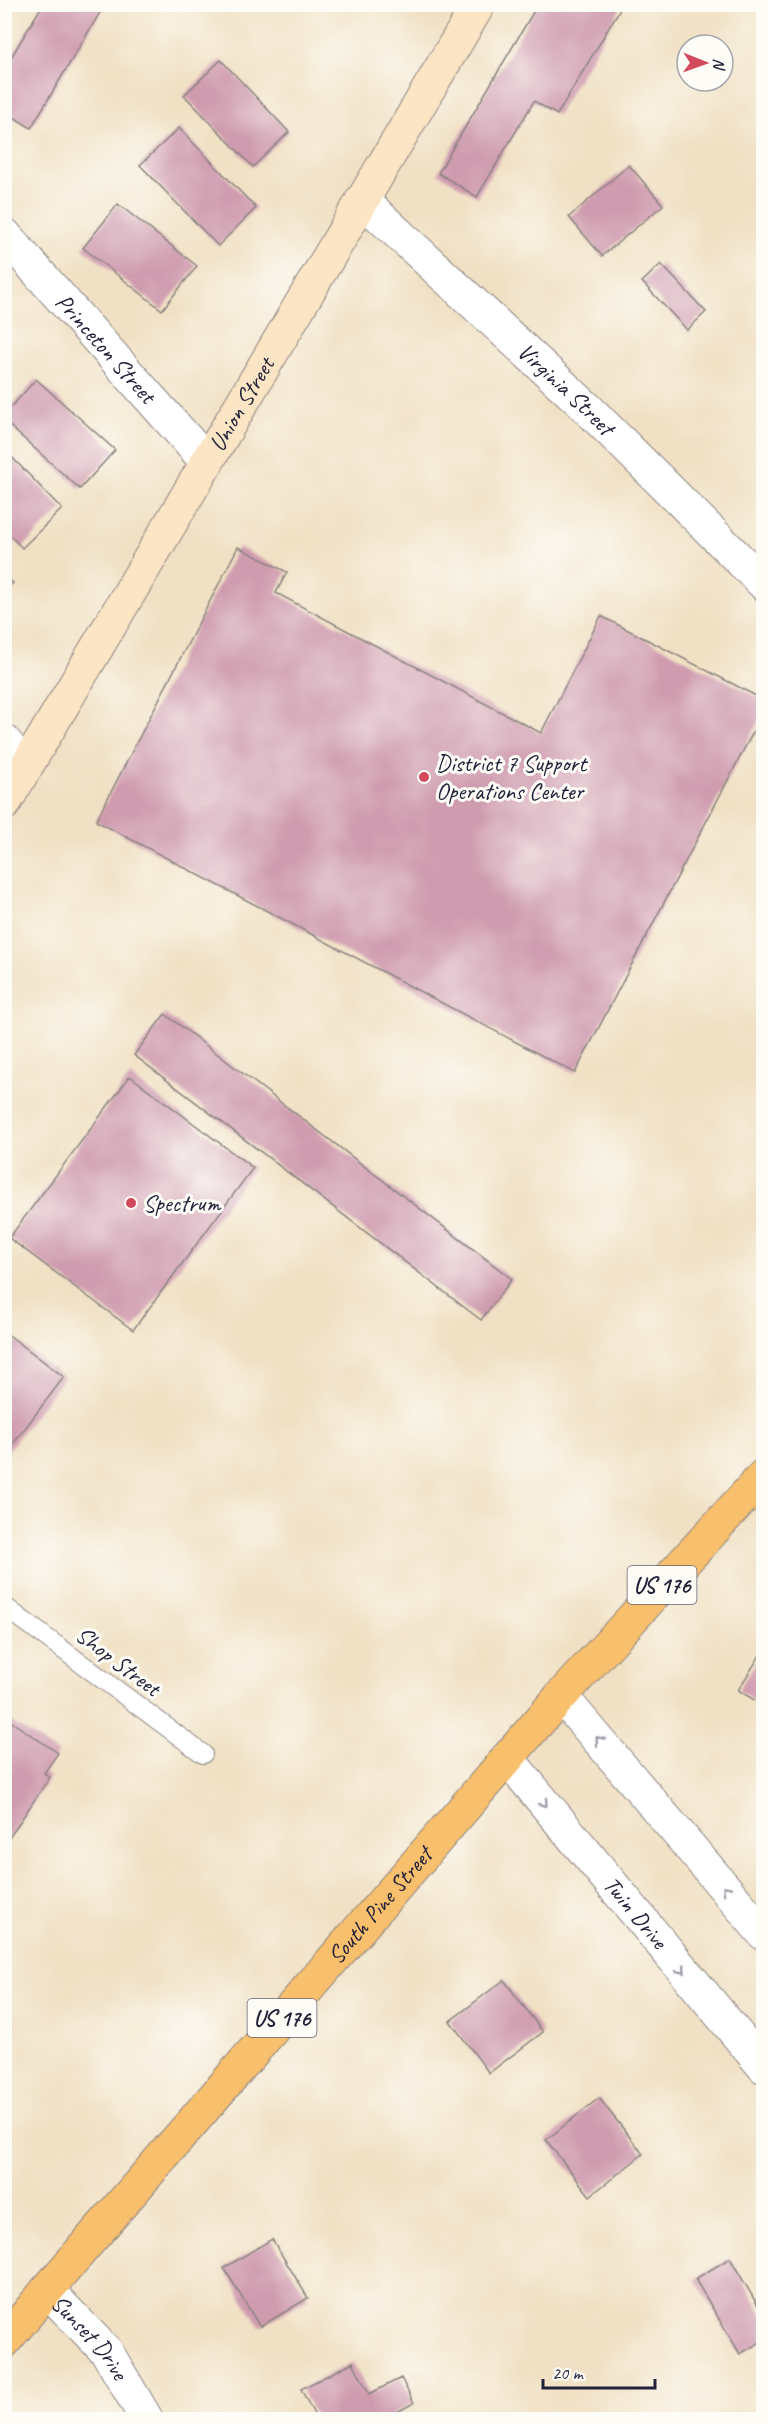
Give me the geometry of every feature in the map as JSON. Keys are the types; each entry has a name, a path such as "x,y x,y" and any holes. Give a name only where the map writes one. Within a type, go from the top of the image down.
{"highway":[{"name":"South Pine Street","path":"4,2342 561,1696 764,1475"}],"main road":[{"name":"Union Street","path":"4,804 479,4"}],"street":[{"name":"Virginia Street","path":"362,200 585,406 764,584"},
{"name":"Princeton Street","path":"4,234 207,462"},
{"path":"4,741 26,767"},
{"path":"561,1696 764,1934"},
{"name":"Twin Drive","path":"507,1758 764,2067"},
{"name":"Sunset Drive","path":"47,2290 107,2352 147,2420"}],"lane":[{"name":"Shop Street","path":"4,1606 203,1754"}],"building":[{"path":"43,4 104,6 31,128 4,111 4,69"},
{"path":"538,4 623,4 557,115 534,101 477,197 438,173"},
{"path":"221,60 289,132 253,167 184,95"},
{"path":"179,128 256,208 218,246 140,165"},
{"path":"629,165 663,205 602,256 569,217"},
{"path":"118,204 197,266 162,310 83,248"},
{"path":"661,264 706,312 687,330 642,282"},
{"path":"36,379 115,450 80,489 4,421 4,415"},
{"path":"4,449 62,509 22,548 4,529"},
{"name":"District 7 Support Operations Center","path":"238,547 287,572 276,593 541,733 601,616 764,700 764,711 575,1073 96,821"},
{"path":"4,574 13,583 4,592"},
{"path":"165,1014 512,1279 481,1320 134,1055"},
{"name":"Spectrum","path":"130,1076 253,1168 133,1330 9,1238"},
{"path":"6,1333 64,1377 4,1456 4,1335"},
{"path":"764,1649 764,1706 738,1690"},
{"path":"4,1717 58,1753 44,1773 50,1777 9,1838 4,1834"},
{"path":"504,1980 543,2032 489,2073 450,2021"},
{"path":"599,2098 643,2154 590,2196 546,2140"},
{"path":"272,2239 308,2298 260,2327 224,2268"},
{"path":"730,2258 764,2316 764,2340 740,2354 695,2279"},
{"path":"353,2362 369,2394 401,2378 414,2403 393,2414 396,2420 317,2420 301,2389"}],"place":[{"name":"District 7 Support Operations Center","path":"424,777"},
{"name":"Spectrum","path":"131,1203"}]}
